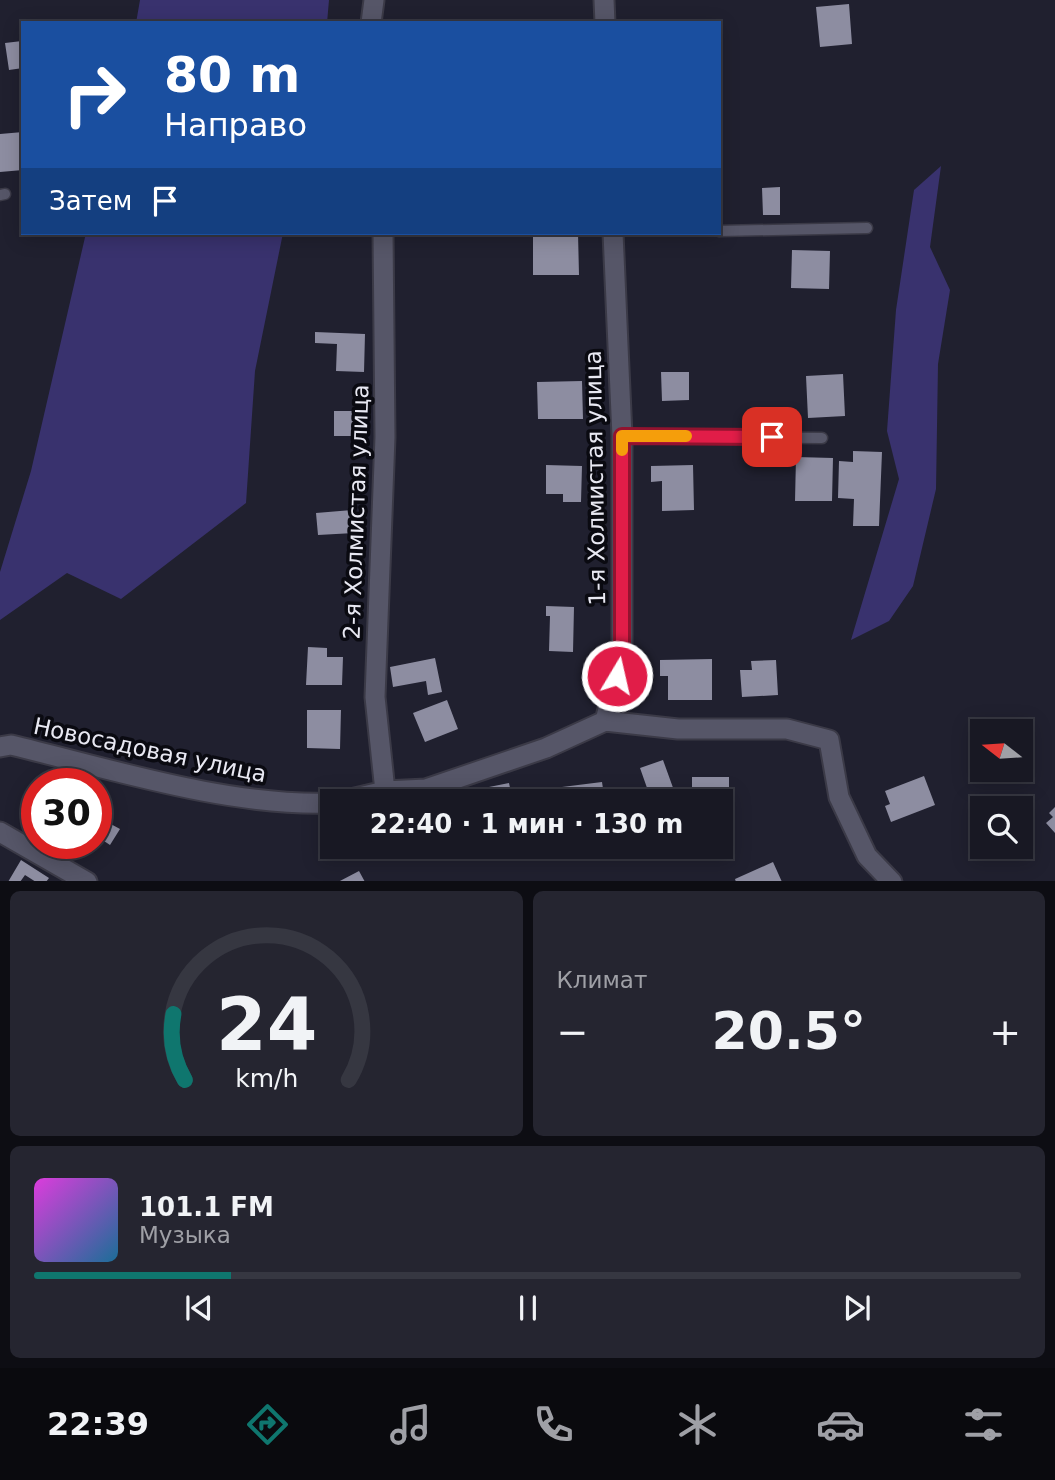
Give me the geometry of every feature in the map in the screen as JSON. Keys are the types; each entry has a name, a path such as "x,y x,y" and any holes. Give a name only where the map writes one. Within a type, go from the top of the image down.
{"street":[{"path":"371,21 374,0"},
{"path":"604,0 605,21"},
{"name":"2-я Холмистая улица","path":"383,235 385,437 375,697 385,789"},
{"name":"1-я Холмистая улица","path":"605,721 622,653 622,436 614,235"},
{"path":"426,789 546,748 605,721 678,729 787,729 829,740 839,797 867,856 892,881"},
{"name":"Новосадовая улица","path":"0,747 11,745 185,786 265,801 320,803"},
{"path":"0,832 87,881"}],"lane":[{"path":"721,231 867,228"},
{"path":"622,436 822,438"}],"shaded area":[{"path":"140,0 329,0 327,21 136,21"},
{"path":"941,166 930,247 950,290 938,364 936,489 913,586 889,621 851,640 899,479 887,431 896,310 914,190"},
{"path":"86,235 283,235 255,371 246,503 121,599 67,573 0,620 0,572 31,471"}],"building":[{"path":"849,4 852,44 820,47 816,7"},
{"path":"21,41 21,68 9,70 5,43"},
{"path":"21,132 21,170 0,172 0,134"},
{"path":"780,187 780,215 763,215 762,188"},
{"path":"533,235 578,235 579,275 533,275"},
{"path":"792,250 830,251 829,289 791,288"},
{"path":"315,332 365,334 364,372 336,371 337,344 315,343"},
{"path":"661,372 689,372 689,400 662,401"},
{"path":"843,374 845,416 808,418 806,376"},
{"path":"582,381 583,419 538,419 537,382"},
{"path":"334,411 363,411 363,436 334,436"},
{"path":"853,451 882,452 879,526 853,526 854,499 838,498 839,461 853,462"},
{"path":"796,457 833,458 832,501 795,501"},
{"path":"546,465 582,466 581,502 563,502 563,494 546,494"},
{"path":"693,465 694,510 662,511 662,481 651,482 651,466"},
{"path":"352,510 354,533 318,535 316,513"},
{"path":"546,606 574,607 573,652 549,651 550,616 546,616"},
{"path":"308,647 327,648 327,657 343,657 342,685 306,685"},
{"path":"435,658 442,692 428,695 426,681 393,687 390,667"},
{"path":"712,659 712,700 668,700 668,676 660,676 660,660"},
{"path":"776,660 778,695 742,697 740,670 752,670 751,661"},
{"path":"447,700 458,729 425,742 413,713"},
{"path":"307,710 341,710 340,749 307,748"},
{"path":"663,760 673,789 647,789 640,768"},
{"path":"924,776 935,805 891,822 885,806 890,804 885,791"},
{"path":"692,777 729,777 729,789 692,789"},
{"path":"602,782 603,789 562,789"},
{"path":"509,783 510,789 479,789"},
{"path":"1055,807 1055,833 1046,823 1053,817 1049,813"},
{"path":"112,825 120,829 112,842"},
{"path":"21,860 49,878 47,881 34,881 25,875 21,881 9,881"},
{"path":"773,862 782,881 736,881"},
{"path":"359,871 364,881 340,881"}],"slow traffic":[{"path":"622,450 622,436 686,436"}],"route":[{"path":"617,676 622,653 622,436 772,437"}]}
